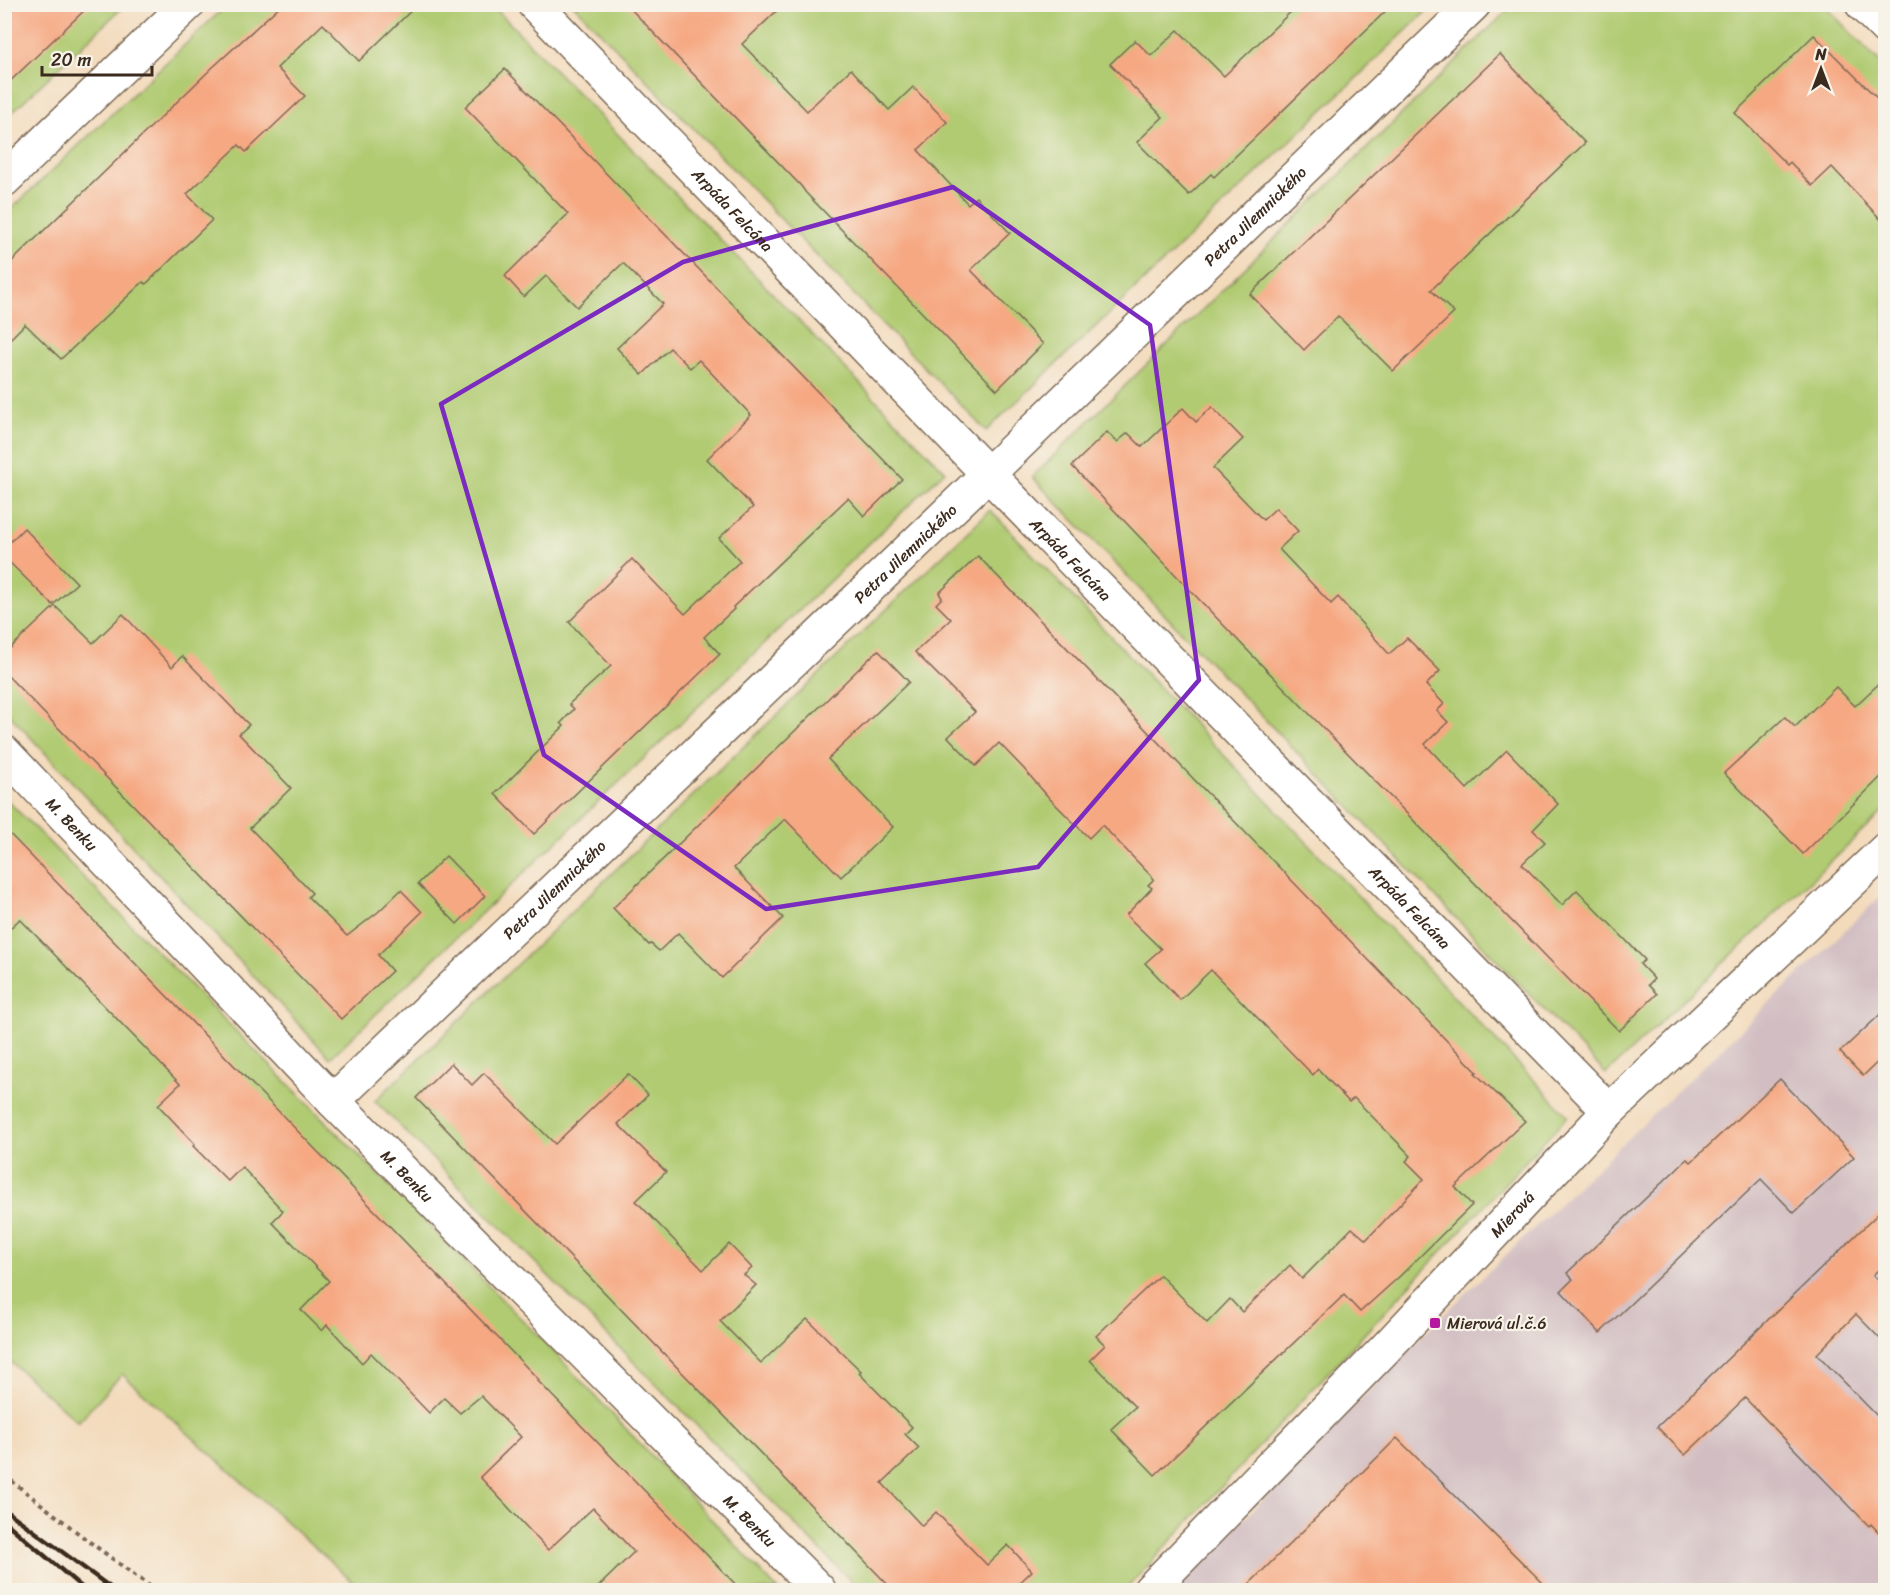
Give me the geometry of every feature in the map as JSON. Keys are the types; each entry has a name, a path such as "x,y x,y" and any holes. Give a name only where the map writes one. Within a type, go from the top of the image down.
{"street":[{"path":"4,180 188,4"},
{"name":"Arpáda Felcána","path":"534,4 1609,1112"},
{"name":"Petra Jilemnického","path":"333,1101 988,474 1474,4"},
{"path":"1862,4 1886,28"},
{"name":"M. Benku","path":"4,752 333,1101 819,1590"},
{"name":"Mierová","path":"1150,1590 1384,1350 1609,1112 1886,849"}],"path":[{"path":"4,1475 155,1590"}],"highlighted area":[{"path":"953,187 1150,325 1199,680 1038,867 766,909 544,755 441,404 683,262"}],"shaded area":[{"path":"1885,892 1885,1590 1175,1590 1435,1323"}],"green space":[{"path":"5,5 125,5 5,119"},
{"path":"227,5 492,5 945,471 330,1058 5,710 5,215"},
{"path":"574,5 1433,5 986,431"},
{"path":"1513,5 1824,5 1885,68 1885,810 1606,1074 1032,477"},
{"path":"990,510 1568,1116 1125,1590 860,1590 375,1101"},
{"path":"4,797 549,1347 778,1590 362,1590 122,1374 78,1422 5,1357"}],"building":[{"path":"18,4 91,4 4,87 4,18"},
{"path":"282,4 418,4 359,61 323,24 277,68 305,96 246,152 239,145 187,194 212,220 146,284 143,282 61,359 25,324 4,345 4,269 212,68"},
{"path":"626,4 784,4 742,44 807,111 851,69 889,110 913,87 947,122 918,150 968,204 976,197 1010,233 971,270 1043,344 997,390"},
{"path":"1299,4 1393,4 1214,177 1211,174 1189,195 1137,142 1163,117 1110,64 1135,40 1151,56 1178,30 1224,76"},
{"path":"1814,35 1886,107 1886,225 1832,167 1812,186 1790,162 1787,165 1735,113"},
{"path":"1500,54 1585,143 1431,290 1454,313 1393,371 1338,316 1304,350 1250,294"},
{"path":"505,69 902,479 864,516 848,498 733,607 734,609 704,637 720,654 534,834 495,794 564,726 561,723 574,709 569,704 611,666 569,622 632,559 685,614 740,561 719,538 753,507 707,459 751,415 699,360 690,368 670,348 642,375 617,348 663,304 623,263 577,307 546,276 524,297 505,276 568,214 465,107"},
{"path":"1212,407 1243,439 1213,468 1263,520 1276,508 1298,531 1279,549 1331,604 1338,597 1389,654 1407,638 1440,671 1426,685 1444,704 1437,711 1448,722 1425,744 1467,789 1507,750 1558,804 1533,830 1545,842 1522,864 1562,905 1577,890 1645,960 1640,964 1654,979 1648,985 1657,994 1619,1031 1251,654 1072,466 1107,432 1117,442 1128,433 1142,447 1183,408 1196,422"},
{"path":"24,528 77,583 53,605 4,557 4,548"},
{"path":"978,556 1477,1072 1475,1073 1525,1121 1455,1187 1472,1205 1400,1276 1360,1312 1344,1295 1155,1475 1111,1429 1135,1407 1090,1360 1105,1345 1096,1336 1160,1275 1207,1323 1230,1299 1242,1312 1290,1265 1302,1279 1352,1228 1366,1240 1424,1179 1406,1161 1411,1156 1354,1098 1349,1102 1318,1069 1313,1075 1211,970 1180,1000 1145,963 1161,949 1126,915 1152,888 1148,885 1154,879 1102,825 1089,838 999,743 976,766 948,737 975,712 915,652 951,619 936,604 942,598 939,593"},
{"path":"55,606 93,643 123,614 172,667 182,656 249,725 239,734 291,788 250,828 312,893 308,897 347,936 378,912 401,890 422,912 378,955 392,971 341,1019 4,672 4,654"},
{"path":"878,650 909,682 828,759 893,827 841,877 785,819 734,868 783,918 722,978 678,933 659,951 651,944 649,945 613,908"},
{"path":"1886,677 1886,772 1803,854 1724,773 1785,717 1795,727 1836,687 1855,706"},
{"path":"4,828 741,1590 595,1590 634,1552 593,1508 548,1550 480,1477 521,1437 481,1396 460,1413 444,1398 429,1413 371,1353 362,1363 327,1325 322,1331 301,1310 329,1281 272,1222 283,1211 242,1167 228,1181 193,1146 195,1144 158,1105 180,1084 20,919 4,934"},
{"path":"446,856 485,896 457,924 418,884"},
{"path":"1886,1009 1886,1054 1863,1076 1840,1052"},
{"path":"451,1063 472,1085 484,1073 555,1144 628,1074 648,1095 618,1124 666,1172 636,1201 703,1270 729,1244 752,1268 744,1275 756,1285 720,1321 761,1363 807,1319 861,1371 859,1373 912,1427 905,1434 919,1448 882,1483 922,1526 936,1512 987,1565 1008,1545 1032,1571 1012,1590 893,1590 416,1098"},
{"path":"1780,1079 1854,1157 1794,1213 1761,1179 1600,1333 1561,1291 1573,1279 1567,1273 1687,1159 1691,1162"},
{"path":"1886,1206 1886,1262 1873,1275 1886,1288 1886,1345 1856,1314 1817,1354 1886,1425 1886,1540 1871,1524 1869,1526 1745,1398 1685,1455 1657,1427"},
{"path":"1397,1438 1550,1590 1243,1590"}],"railway":[{"path":"4,1509 114,1590"},
{"path":"4,1521 85,1590"}],"place":[{"name":"Mierová ul.č.6","path":"1435,1323"}]}
